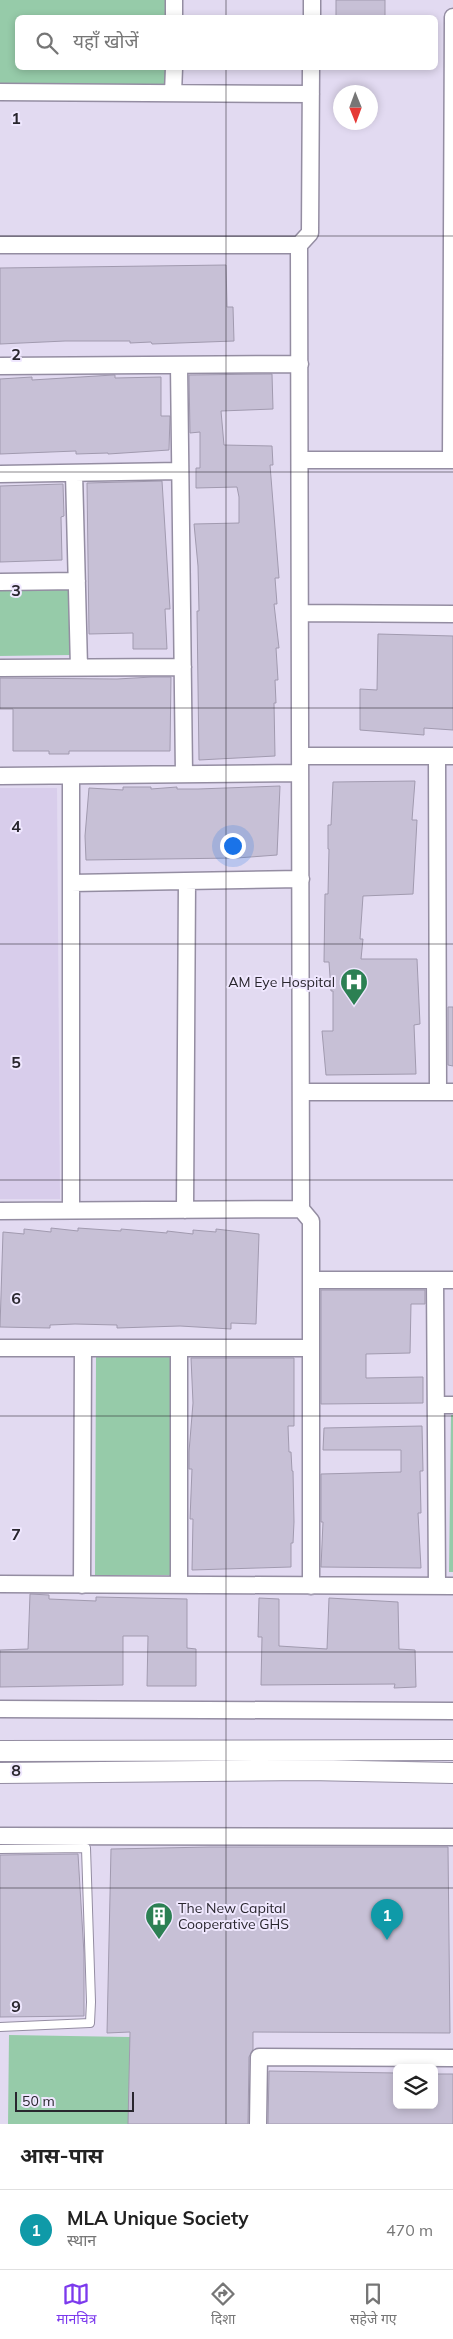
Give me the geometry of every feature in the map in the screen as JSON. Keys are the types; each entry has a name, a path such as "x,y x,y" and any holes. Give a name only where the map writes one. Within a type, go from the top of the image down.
{"street":[{"path":"174,0 174,15"},
{"path":"312,0 312,15"},
{"path":"300,460 452,460 453,17"},
{"path":"173,93 174,70"},
{"path":"311,70 310,233 299,245 301,1209 311,1222 311,1586"},
{"path":"0,92 311,94"},
{"path":"0,245 299,245"},
{"path":"0,366 300,364"},
{"path":"179,365 184,774"},
{"path":"0,474 180,471"},
{"path":"74,473 79,667"},
{"path":"0,582 76,581"},
{"path":"300,613 453,614"},
{"path":"0,668 182,667"},
{"path":"300,756 445,756 446,965 446,1092 301,1092"},
{"path":"0,776 300,773"},
{"path":"71,776 71,1210"},
{"path":"71,883 301,879"},
{"path":"185,1210 187,881"},
{"path":"0,1210 301,1209"},
{"path":"311,1280 453,1280"},
{"path":"0,1584 445,1586 436,1405 435,1280"},
{"path":"0,1348 310,1348"},
{"path":"82,1585 83,1348"},
{"path":"179,1348 179,1585"},
{"path":"436,1405 453,1405"},
{"path":"0,1709 453,1711"},
{"path":"0,1751 453,1750"},
{"path":"0,1773 309,1770 453,1773"},
{"path":"0,1836 453,1837"},
{"path":"258,2124 259,2057 453,2058"}],"lane":[{"path":"0,1849 86,1848 91,2002 90,2023 0,2027"}],"shaded area":[{"path":"0,788 57,788 60,1199 0,1199"}],"green space":[{"path":"0,0 165,0 165,15 15,15 15,70 165,70 165,85 0,84"},
{"path":"70,589 71,655 0,656 0,590"},
{"path":"96,1357 173,1357 172,1575 95,1575"},
{"path":"451,1415 453,1415 453,1572 449,1572"},
{"path":"9,2035 130,2037 129,2124 8,2124"}],"building":[{"path":"336,0 385,0 385,15 336,15"},
{"path":"226,265 227,307 233,307 234,341 152,344 151,342 130,343 130,341 65,341 0,344 0,268"},
{"path":"272,374 273,409 221,411 224,445 272,446 273,465 270,465 279,578 275,578 277,604 274,604 279,648 276,648 278,680 275,680 276,703 274,703 275,756 199,760 197,611 199,611 198,566 194,524 239,523 239,497 237,487 196,488 196,468 200,468 200,432 190,433 189,375"},
{"path":"115,375 115,378 161,377 161,416 170,416 169,450 108,454 76,454 76,451 0,454 0,379 32,377 32,380"},
{"path":"162,481 170,609 165,609 167,649 133,649 133,633 89,634 87,483"},
{"path":"63,484 64,516 61,517 62,560 0,562 0,486"},
{"path":"378,634 453,636 453,730 424,728 424,735 360,730 360,689 377,690"},
{"path":"171,677 170,751 69,751 69,754 49,754 49,751 13,751 13,709 0,709 0,678 117,679"},
{"path":"415,781 412,820 417,820 413,894 363,896 360,939 363,939 361,959 417,959 420,1024 414,1025 416,1074 326,1075 322,1031 333,1031 333,991 331,991 329,962 324,962 325,894 328,894 328,825 331,825 333,782"},
{"path":"280,786 277,855 237,858 86,860 85,836 89,788 123,790 123,787 198,789"},
{"path":"448,1007 453,1007 453,1066 448,1065"},
{"path":"51,1228 78,1231 78,1228 121,1231 121,1229 193,1234 193,1230 216,1232 216,1229 259,1234 256,1324 231,1323 231,1329 180,1326 117,1328 117,1325 75,1324 50,1325 50,1328 0,1327 3,1232 24,1234 24,1229 51,1232"},
{"path":"321,1290 425,1290 425,1304 411,1304 410,1353 366,1354 366,1378 423,1377 423,1403 321,1404"},
{"path":"191,1358 294,1358 294,1426 288,1426 289,1452 291,1452 293,1471 294,1522 293,1543 291,1543 291,1567 192,1570 193,1519 190,1519 192,1469 189,1469 193,1403"},
{"path":"422,1426 423,1471 420,1471 421,1513 418,1513 421,1568 321,1567 323,1522 321,1522 321,1474 401,1472 401,1450 323,1450 324,1428"},
{"path":"30,1594 49,1595 49,1599 96,1601 96,1597 187,1599 187,1648 196,1649 196,1686 147,1686 148,1636 123,1636 123,1685 0,1687 0,1650 28,1649"},
{"path":"259,1598 279,1599 279,1646 327,1649 329,1598 398,1602 399,1649 415,1650 416,1687 394,1688 395,1684 261,1685 262,1637 258,1637"},
{"path":"448,1847 450,2033 253,2032 253,2049 249,2057 248,2124 128,2124 130,2032 107,2033 111,1849"},
{"path":"78,1854 84,1954 84,2016 0,2017 0,1855"},
{"path":"269,2071 393,2073 393,2109 438,2109 438,2074 453,2074 453,2124 268,2124"}],"place":[{"name":"AM Eye Hospital","path":"354,1006"},
{"name":"The New Capital Cooperative GHS","path":"159,1940"},
{"name":"MLA Unique Society","path":"387,1940"}]}
